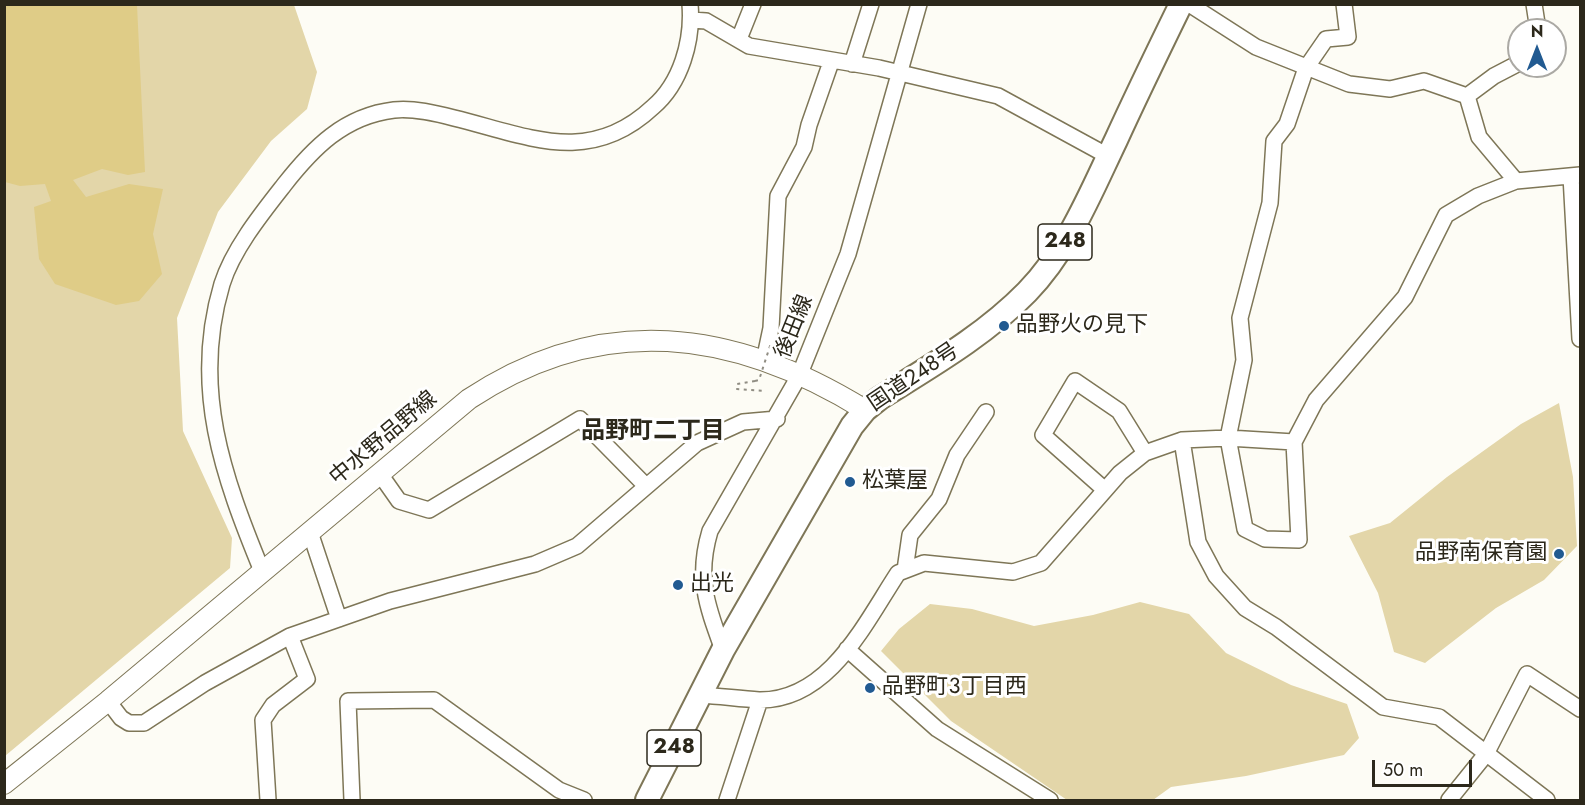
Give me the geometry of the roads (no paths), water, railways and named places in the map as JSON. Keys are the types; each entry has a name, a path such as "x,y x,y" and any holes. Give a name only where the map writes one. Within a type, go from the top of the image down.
{"highway":[{"name":"国道248号","path":"647,801 723,650 852,426 865,410 964,344 1027,292 1044,273 1069,235 1181,4"}],"main road":[{"name":"中水野品野線","path":"4,784 108,701 469,399 491,384 563,354 603,344 657,339 691,342 764,362 799,376 865,410"}],"street":[{"path":"739,39 753,4"},
{"path":"852,64 871,4"},
{"name":"後田線","path":"723,650 706,603 702,578 703,555 710,531 777,419 799,376 848,254 919,4"},
{"path":"1189,4 1256,47 1349,84 1390,89 1424,81 1467,96"},
{"path":"1344,4 1348,37 1326,39 1306,68 1287,124 1274,141 1270,203 1240,318 1244,360 1228,438 1245,529 1266,539 1299,540 1294,442 1316,400 1405,297 1446,215 1478,196 1516,181 1576,175 1581,339"},
{"path":"262,571 231,487 213,428 208,370 222,282 252,225 310,151 338,131 363,118 394,111 425,111 560,144 595,141 642,118 666,96 684,55 690,12 749,46 899,73 1009,100 1108,156"},
{"path":"764,362 771,328 778,196 804,147 831,62"},
{"path":"1467,96 1507,69"},
{"path":"1467,96 1479,137 1516,181"},
{"path":"1105,490 1043,435 1076,381 1119,411 1144,453"},
{"path":"905,570 910,535 939,499 957,455 986,412"},
{"path":"380,474 399,501 429,510 579,419 645,485"},
{"path":"108,701 121,718 129,723 144,723 205,683 290,636 390,601 535,564 577,546 697,442 743,422 777,419"},
{"path":"700,695 760,700 789,696 816,683 847,649 898,573 905,570 924,563 1013,572 1041,563 1105,490 1144,453 1182,440 1228,438 1294,442"},
{"path":"1182,440 1198,542 1216,576 1245,608 1276,627 1383,707 1439,717 1547,801"},
{"path":"310,532 339,619"},
{"path":"268,801 263,720 273,705 307,679 290,636"},
{"path":"847,649 937,729 1050,801"},
{"path":"1449,801 1486,754 1527,674 1581,710"},
{"path":"352,801 348,701 423,700 434,700 559,790 584,801"},
{"path":"727,801 760,700"}],"place":[{"name":"品野火の見下","path":"1004,326"},
{"name":"松葉屋","path":"850,482"},
{"name":"品野南保育園","path":"1559,554"},
{"name":"出光","path":"678,585"},
{"name":"品野町３丁目西","path":"870,688"}],"district":[{"name":"品野町二丁目","path":"653,432"}]}
